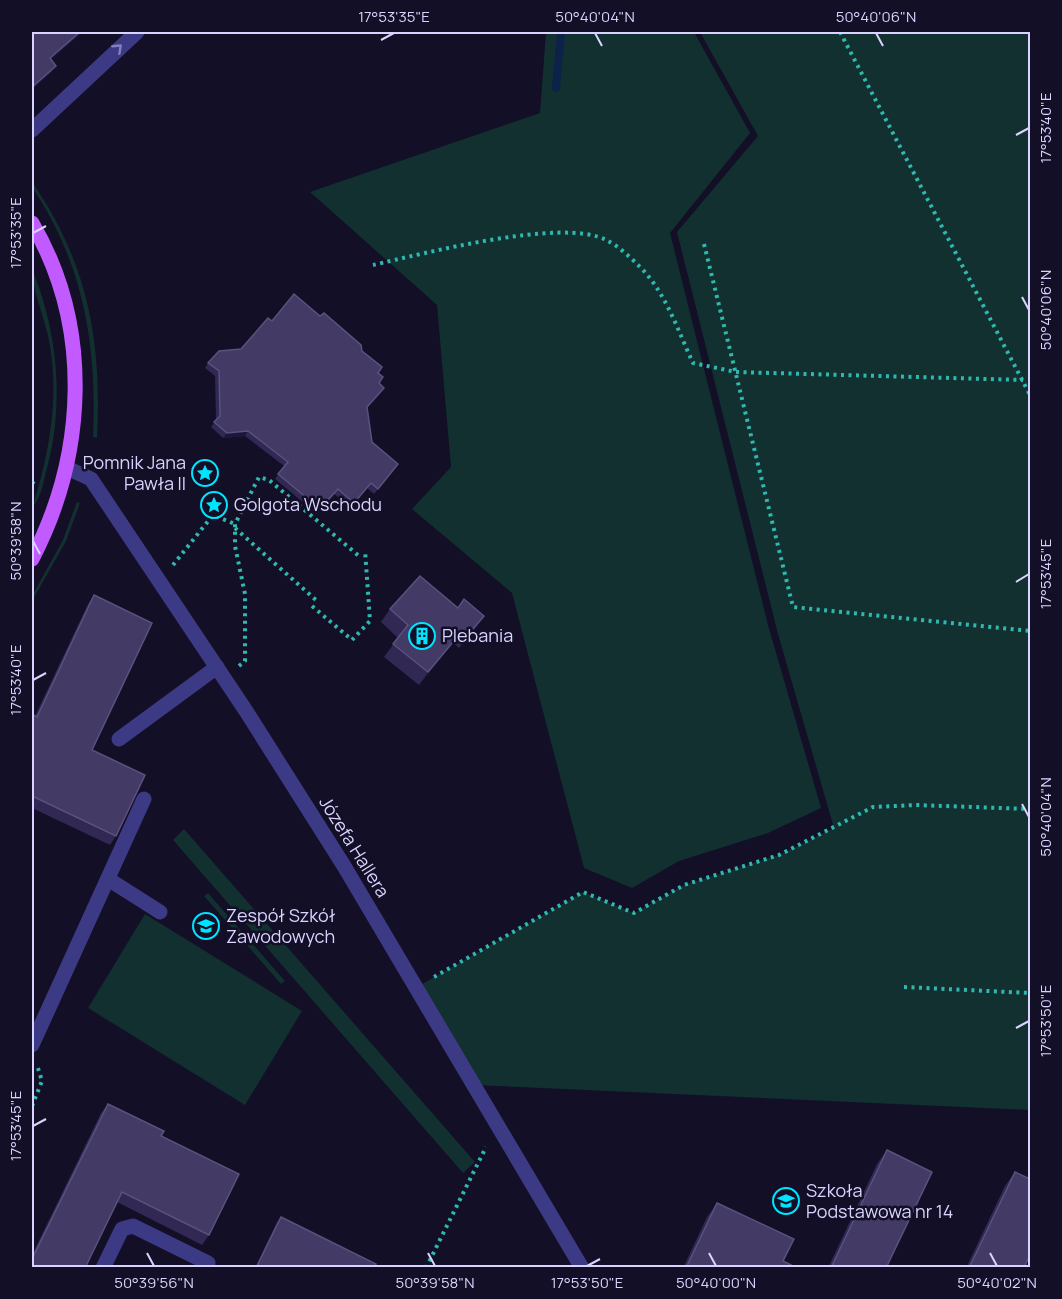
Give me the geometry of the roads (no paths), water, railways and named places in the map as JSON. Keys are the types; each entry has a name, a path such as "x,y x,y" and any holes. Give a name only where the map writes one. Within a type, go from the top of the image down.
{"main road":[{"path":"32,223 62,294 70,331 76,396 67,468 58,502 32,559"}],"street":[{"path":"32,130 137,32"},
{"name":"Józefa Hallera","path":"67,468 91,479 217,667 338,856 582,1268"},
{"path":"119,739 217,667"},
{"path":"33,1052 144,800"},
{"path":"108,879 160,912"},
{"path":"103,1268 122,1229 133,1226 208,1263 206,1268"}],"waterway":[{"path":"556,88 561,32"}],"place":[{"name":"Pomnik Jana Pawła II","path":"205,473"},
{"name":"Golgota Wschodu","path":"214,505"},
{"name":"Plebania","path":"422,636"},
{"name":"Zespół Szkół Zawodowych","path":"206,926"},
{"name":"Szkoła Podstawowa nr 14","path":"786,1201"}]}
